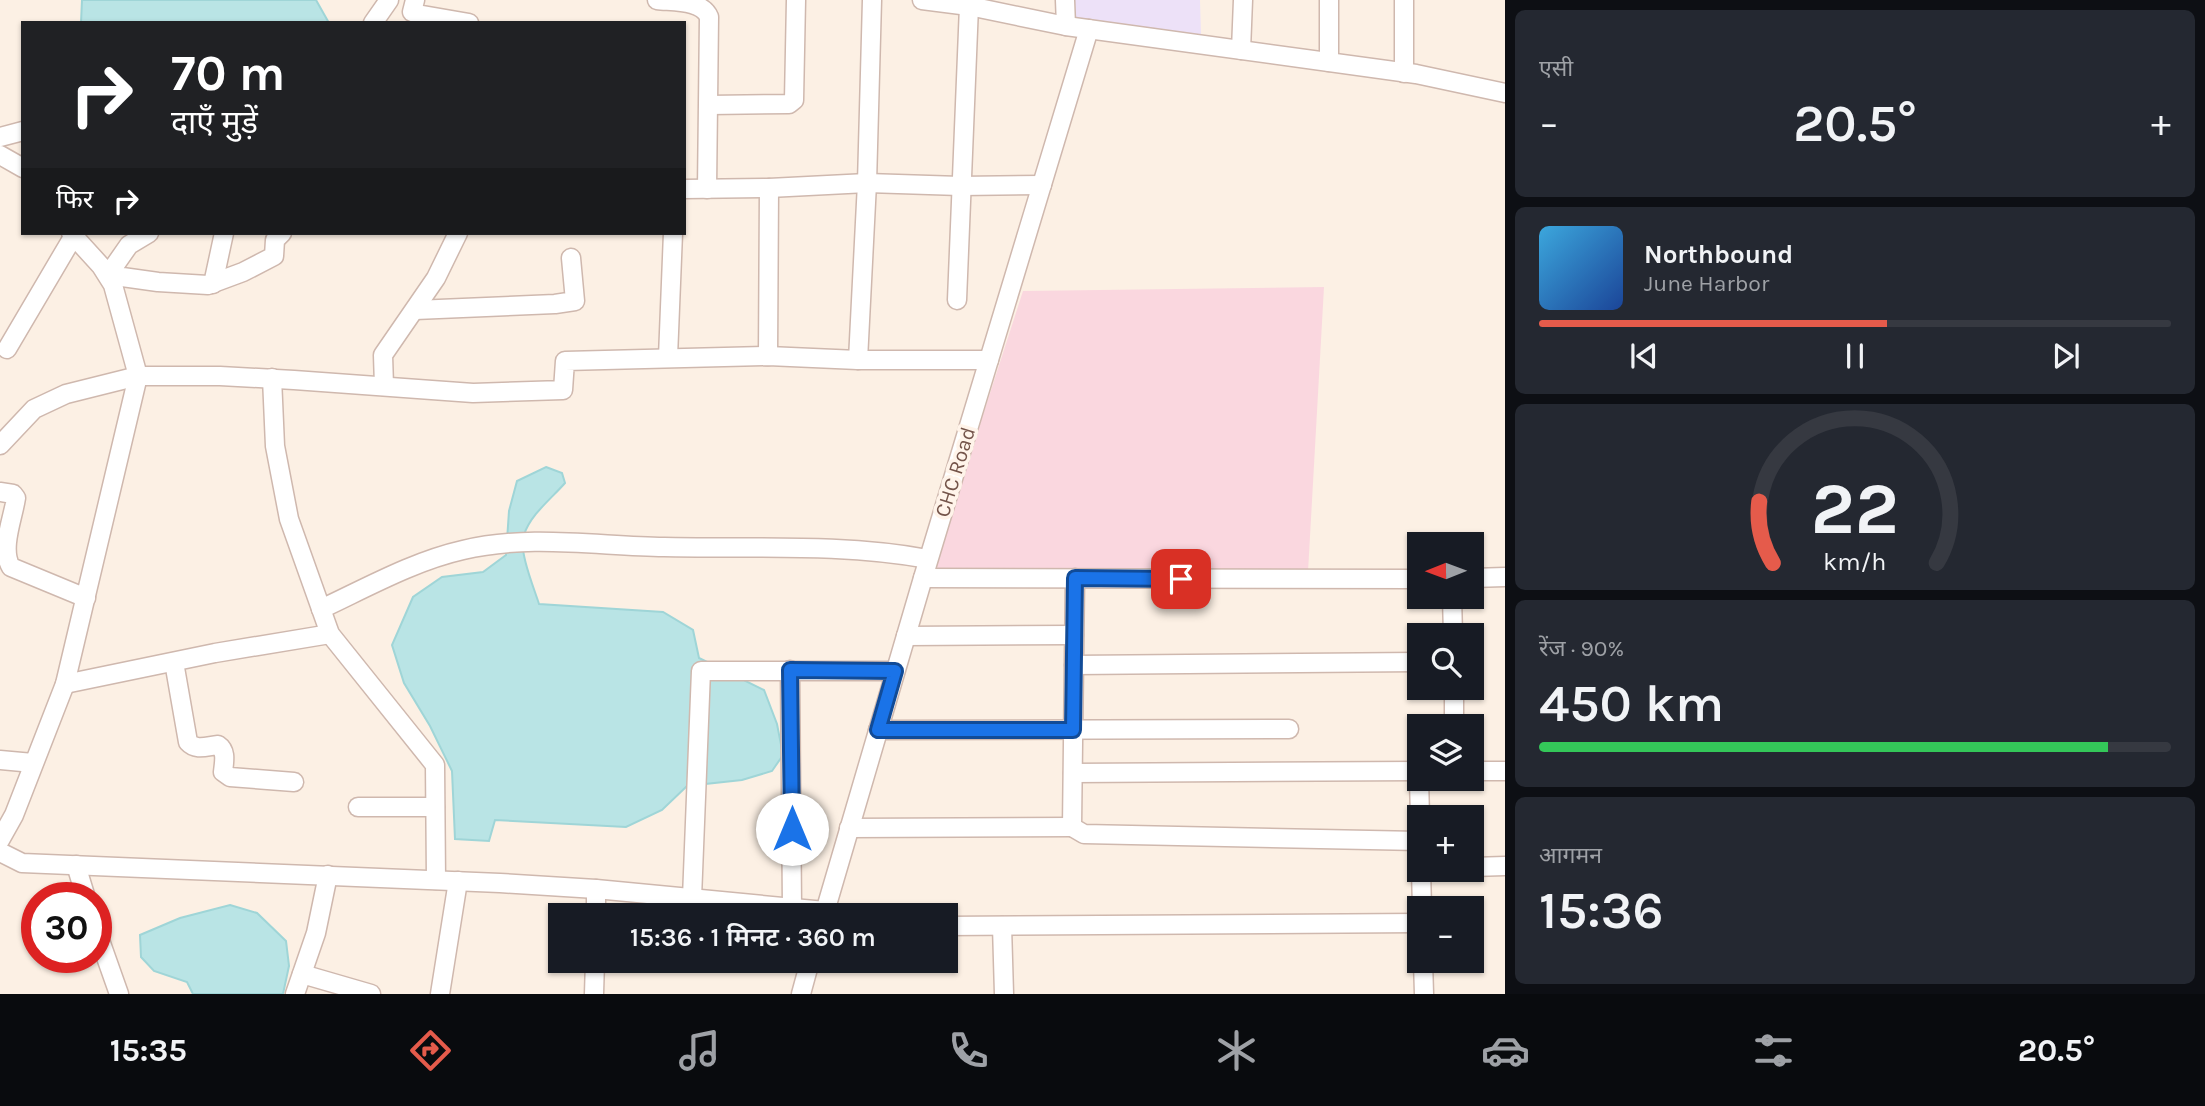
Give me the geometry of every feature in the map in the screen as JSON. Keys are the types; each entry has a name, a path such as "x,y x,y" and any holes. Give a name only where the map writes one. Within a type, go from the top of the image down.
{"street":[{"path":"374,21 389,0"},
{"path":"415,0 412,12 416,14 458,21"},
{"path":"657,0 692,2 706,10 709,17 707,189"},
{"path":"709,105 792,103 796,97 796,0"},
{"path":"858,360 867,183 872,0"},
{"path":"922,0 969,6 1066,26 1404,73 1505,93"},
{"path":"1065,0 1066,26"},
{"path":"1241,50 1243,0"},
{"path":"1329,0 1329,62"},
{"path":"1404,0 1404,73"},
{"path":"957,300 969,6"},
{"name":"CHC Road","path":"827,903 1089,29"},
{"path":"0,137 21,132"},
{"path":"0,155 21,166"},
{"path":"686,189 867,183 1042,185"},
{"path":"768,356 769,188"},
{"path":"0,840 14,815 65,684 119,467 138,376 123,316 108,275 72,235 8,349"},
{"path":"108,275 128,245 146,235"},
{"path":"213,284 224,235"},
{"path":"108,275 158,282 213,284 274,256 275,240 280,235"},
{"path":"384,386 383,355 436,278 456,235"},
{"path":"668,357 673,235"},
{"path":"415,310 575,301 571,258"},
{"path":"0,445 34,409 66,394 138,376 272,379 473,393 563,390 565,361 768,356 858,360 989,360"},
{"path":"272,379 275,446 289,519 330,634 435,765 436,880"},
{"path":"0,492 13,494 16,498 7,545 7,558 11,567 86,598"},
{"path":"321,609 407,570 461,550 525,542 840,549 892,552 928,559"},
{"path":"1484,578 1505,577"},
{"path":"923,578 1407,579"},
{"path":"1072,827 1075,578"},
{"path":"65,684 330,634"},
{"path":"906,636 1074,635"},
{"path":"174,662 188,742 197,748 218,744 222,747 223,772 230,777 294,782"},
{"path":"1074,664 1407,662"},
{"path":"790,670 792,903"},
{"path":"692,898 701,671 895,671"},
{"path":"878,730 1289,729"},
{"path":"0,760 33,763"},
{"path":"1484,771 1505,771"},
{"path":"1073,773 1407,774"},
{"path":"358,807 435,807"},
{"path":"849,828 1072,827 1084,834 1407,841"},
{"path":"0,852 22,863 458,881 596,889 742,903"},
{"path":"76,865 81,882"},
{"path":"1484,867 1505,866"},
{"path":"295,994 316,933 328,874"},
{"path":"440,994 458,881"},
{"path":"596,889 596,903"},
{"path":"958,926 1407,923"},
{"path":"1002,926 1004,994"},
{"path":"112,972 120,994"},
{"path":"594,994 595,973"},
{"path":"801,994 807,973"},
{"path":"1423,973 1424,994"},
{"path":"302,974 372,994"}],"shaded area":[{"path":"1068,0 1200,0 1201,35 1068,16"},
{"path":"1324,287 1308,572 933,570 1023,291"}],"water":[{"path":"82,0 316,0 328,21 81,21"},
{"path":"546,467 562,473 565,483 536,514 524,535 523,550 539,604 663,612 693,630 699,658 764,690 777,724 783,755 772,771 742,780 687,786 662,810 626,827 495,820 489,841 455,839 452,771 430,726 404,683 392,645 413,597 442,577 483,572 506,555 509,511 517,481"},
{"path":"230,905 257,913 286,941 289,966 283,994 193,994 187,982 154,971 141,957 140,935 180,918"}],"route":[{"path":"792,829 790,670 895,671 878,730 1073,730 1075,578 1181,579"}]}
